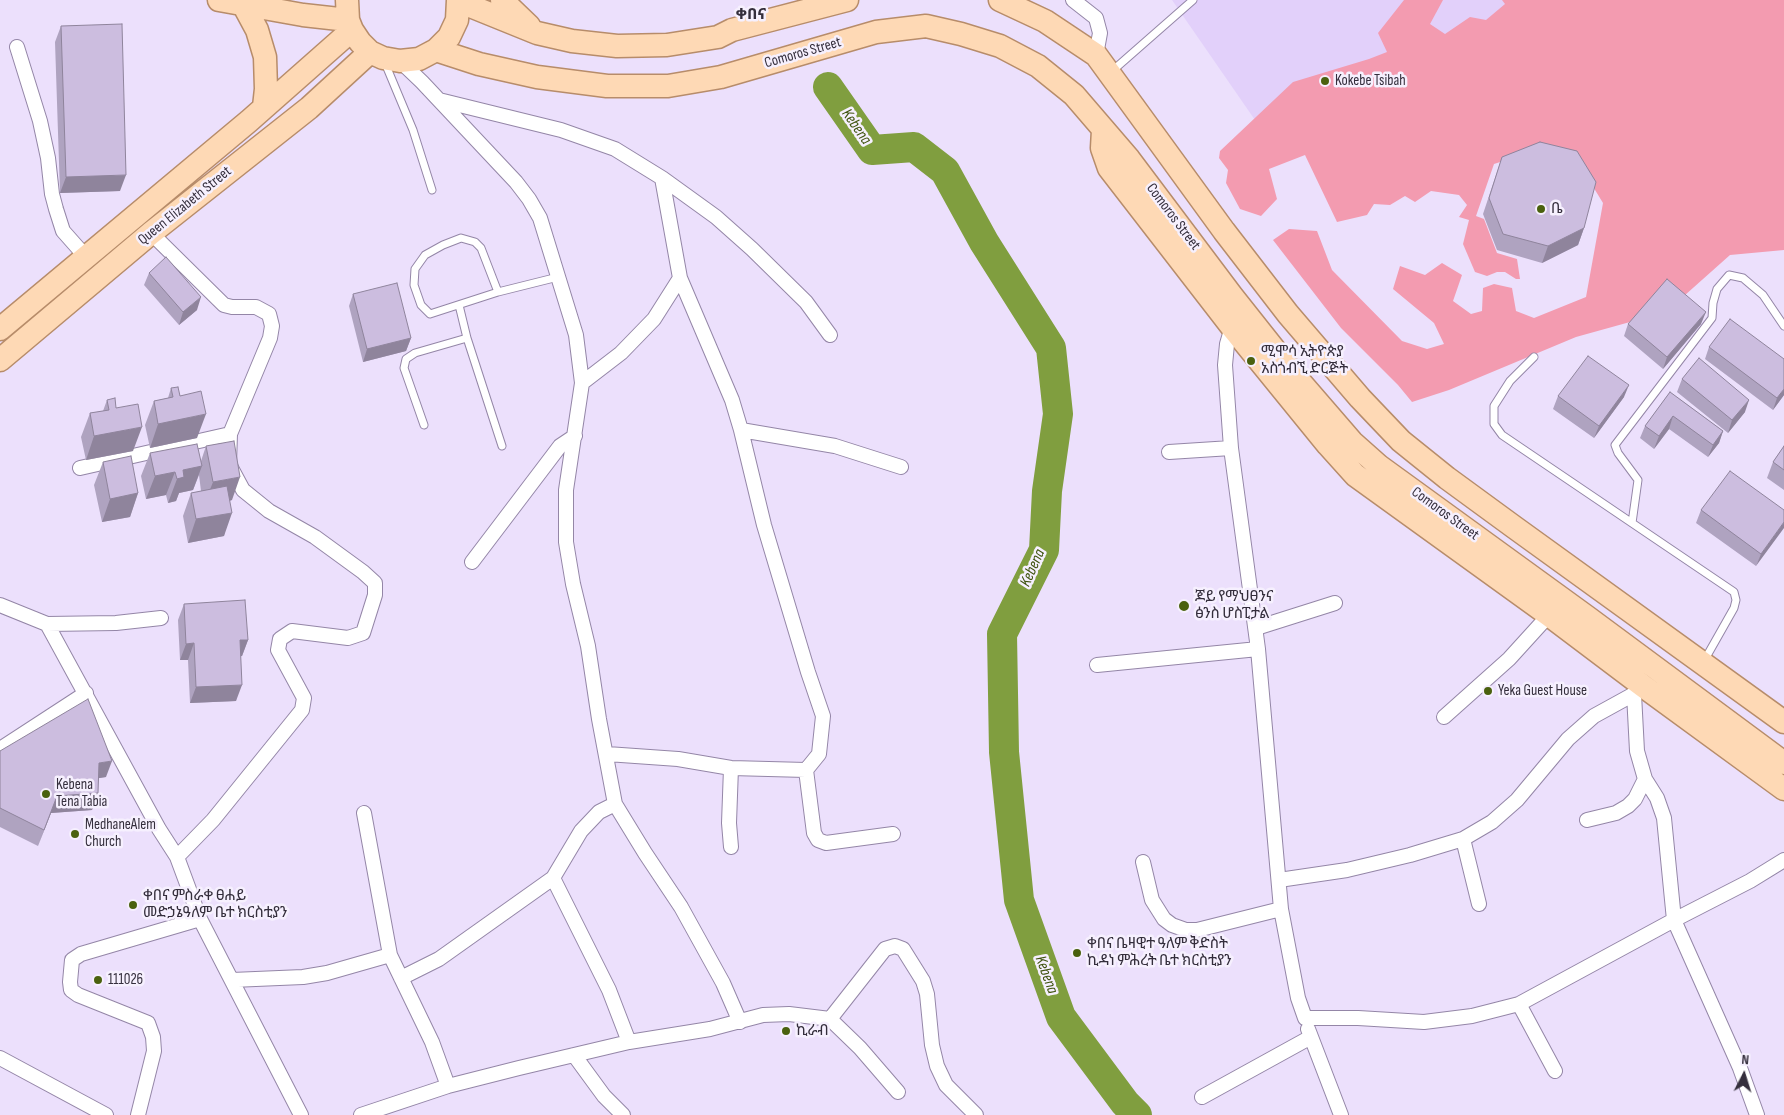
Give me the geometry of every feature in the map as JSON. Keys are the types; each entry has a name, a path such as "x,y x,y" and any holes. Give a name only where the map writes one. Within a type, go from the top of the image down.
{"main road":[{"path":"218,0 303,15 349,17 360,42 385,57 419,59 436,50 449,37 457,20 458,0 537,33 581,42 617,46 667,45 718,37 732,30 847,0"},
{"path":"502,0 537,33"},
{"name":"Comoros Street","path":"1000,0 1045,21 1096,55 1224,231 1288,314 1360,398 1401,441 1492,511 1784,722"},
{"path":"243,4 257,30 265,57 266,88 264,107"},
{"name":"Queen Elizabeth Street","path":"0,329 264,107 349,17"},
{"name":"Comoros Street","path":"436,50 480,64 537,77 607,86 668,86 721,78 876,32 926,26 1000,46 1038,66 1074,95 1129,158 1238,303 1352,442 1379,466 1784,763"},
{"name":"Queen Elizabeth Street","path":"0,360 151,233 309,108 385,57"},
{"path":"1103,130 1102,148 1109,168 1232,327 1328,445 1355,474 1549,615 1639,690 1784,790"}],"street":[{"path":"1073,0 1096,18 1100,33 1096,55"},
{"path":"17,47 40,121 56,209 64,230 86,257"},
{"path":"385,57 439,100 516,182 540,218 576,335 582,383 566,490 566,542 573,584 588,646 615,804 681,907 723,983 740,1022"},
{"path":"439,100 561,130 615,149 662,178 716,217 806,302 830,335"},
{"path":"662,178 680,278 732,400 764,526 823,716 819,754 806,770 814,833 818,840 826,843 893,834"},
{"path":"151,233 224,304 232,307 256,307 269,314 272,326 270,338 230,434 229,464 243,490 269,511 315,537 375,583 375,595 363,634 348,638 292,631 280,639 278,650 304,698 302,710 224,806 177,857"},
{"path":"582,383 621,353 654,319 680,278"},
{"path":"1232,327 1226,344 1225,365 1231,448 1256,628 1281,909 1298,998 1341,1115"},
{"path":"741,430 835,446 901,467"},
{"path":"80,468 230,434"},
{"path":"472,562 560,446 575,436"},
{"path":"1169,452 1231,448"},
{"path":"1256,628 1335,602"},
{"path":"0,605 47,624 116,623 161,618"},
{"path":"1444,717 1509,659 1549,615"},
{"path":"47,624 159,829 177,857 200,919 301,1115"},
{"path":"1097,665 1258,649"},
{"path":"1639,690 1637,751 1645,779 1657,798 1664,818 1674,920 1740,1068 1757,1115"},
{"path":"1279,880 1347,870 1410,855 1463,839 1492,822 1517,800 1568,739 1594,716 1639,690"},
{"path":"0,750 86,693"},
{"path":"607,754 678,759 731,768 806,770"},
{"path":"731,768 729,822 731,847"},
{"path":"1587,820 1616,813 1628,806 1635,799 1645,779"},
{"path":"400,978 439,959 553,878 581,832 599,812 615,804"},
{"path":"364,813 390,954 432,1042 448,1086"},
{"path":"1463,839 1479,904"},
{"path":"1305,1018 1358,1018 1424,1022 1472,1016 1519,1004 1750,881 1784,860"},
{"path":"1143,862 1152,900 1164,919 1179,928 1197,930 1281,909"},
{"path":"553,878 610,990 629,1042"},
{"path":"138,1115 154,1051 153,1037 148,1023 71,990 72,960 82,954 200,919"},
{"path":"830,1019 885,949 895,946 903,949 923,981 927,994 932,1045 937,1066 946,1085 976,1115"},
{"path":"232,980 303,976 327,972 390,954"},
{"path":"1519,1004 1554,1071"},
{"path":"361,1115 448,1086 629,1042 710,1029 763,1015 789,1014 830,1019 860,1048 898,1092"},
{"path":"1202,1097 1311,1037"},
{"path":"574,1055 604,1096 623,1115"},
{"path":"0,1058 106,1115"}],"lane":[{"path":"1109,74 1194,0"},
{"path":"385,57 413,130 432,190"},
{"path":"498,292 481,248 475,242 461,238 425,255 415,269 414,285 421,305 430,314 498,292 558,277"},
{"path":"1632,523 1638,480 1618,453 1615,445 1712,318 1717,289 1729,275 1743,278 1763,296 1784,326"},
{"path":"459,305 502,446"},
{"path":"424,425 404,368 406,359 415,353 468,338"},
{"path":"1534,357 1510,381 1494,406 1494,424 1502,436 1734,592 1736,600 1734,608 1703,663"}],"shaded area":[{"name":"Kokebe Tsibah","path":"1172,0 1561,0 1284,162"},
{"path":"1404,0 1443,0 1430,24 1445,34 1470,17 1486,20 1505,4 1502,0 1784,0 1784,250 1730,255 1666,312 1576,337 1449,390 1412,402 1398,385 1341,328 1273,240 1289,229 1317,231 1332,270 1402,341 1427,349 1444,344 1434,323 1393,289 1400,266 1425,275 1442,263 1462,275 1453,301 1471,314 1482,311 1483,288 1494,284 1512,288 1516,311 1534,318 1586,297 1603,203 1578,162 1534,151 1494,164 1476,216 1484,219 1497,253 1517,259 1520,279 1516,279 1505,272 1497,272 1487,276 1475,272 1463,244 1469,220 1459,217 1467,205 1459,195 1431,191 1415,202 1405,196 1390,205 1374,204 1367,215 1337,222 1305,155 1269,169 1277,199 1261,216 1240,209 1226,183 1228,170 1219,158 1220,151 1293,82 1387,52 1378,33"}],"building":[{"path":"122,24 126,175 66,177 61,26"},
{"path":"1540,142 1577,151 1596,182 1584,228 1548,246 1503,234 1489,198 1502,157"},
{"path":"166,257 201,297 183,312 149,273"},
{"path":"1667,279 1706,312 1667,357 1628,324"},
{"path":"397,283 411,338 367,349 353,294"},
{"path":"1730,319 1784,359 1784,389 1777,398 1709,347"},
{"path":"1588,356 1629,385 1599,426 1558,396"},
{"path":"1699,358 1749,400 1732,420 1682,379"},
{"path":"178,387 180,396 201,391 206,414 158,424 154,401 173,397 171,388"},
{"path":"1670,392 1723,431 1713,445 1673,416 1659,436 1645,426"},
{"path":"115,398 116,408 138,404 142,427 94,436 90,413 109,410 107,400"},
{"path":"234,441 240,477 213,482 206,446"},
{"path":"197,444 202,466 183,470 184,477 177,479 175,472 155,476 150,453"},
{"path":"1784,446 1784,470 1773,462"},
{"path":"131,456 138,493 110,499 103,462"},
{"path":"1730,471 1784,510 1784,522 1761,554 1701,510"},
{"path":"227,486 232,513 196,519 191,493"},
{"path":"245,600 248,640 240,640 242,685 196,687 194,643 186,644 184,604"},
{"name":"Kebena Tena Tabia","path":"88,699 112,761 99,763 98,793 57,796 44,830 0,808 0,751"}],"waterway":[{"name":"Kebena","path":"828,87 872,150 914,147 945,171 984,242 1051,348 1058,414 1047,491 1044,550 1002,634 1004,752 1019,900 1061,1017 1125,1103 1137,1115"}],"place":[{"name":"Kokebe Tsibah","path":"1325,81"},
{"name":"ቤ","path":"1541,209"},
{"name":"ሚሞሳ ኢትዮጵያ አስጎብኚ ድርጅት","path":"1251,361"},
{"name":"ጆይ የማህፀንና ፅንስ ሆስፒታል","path":"1184,606"},
{"name":"Yeka Guest House","path":"1488,691"},
{"name":"Kebena Tena Tabia","path":"46,794"},
{"name":"MedhaneAlem Church","path":"75,834"},
{"name":"ቀበና ምስራቀ ፀሐይ መድኃኔዓለም ቤተ ክርስቲያን","path":"133,905"},
{"name":"ቀበና ቤዛዊተ ዓለም ቅድስት ኪዳነ ምሕረት ቤተ ክርስቲያን","path":"1077,953"},
{"name":"111026","path":"98,980"},
{"name":"ኪራብ","path":"786,1031"}],"district":[{"name":"ቀበና","path":"751,15"}]}
